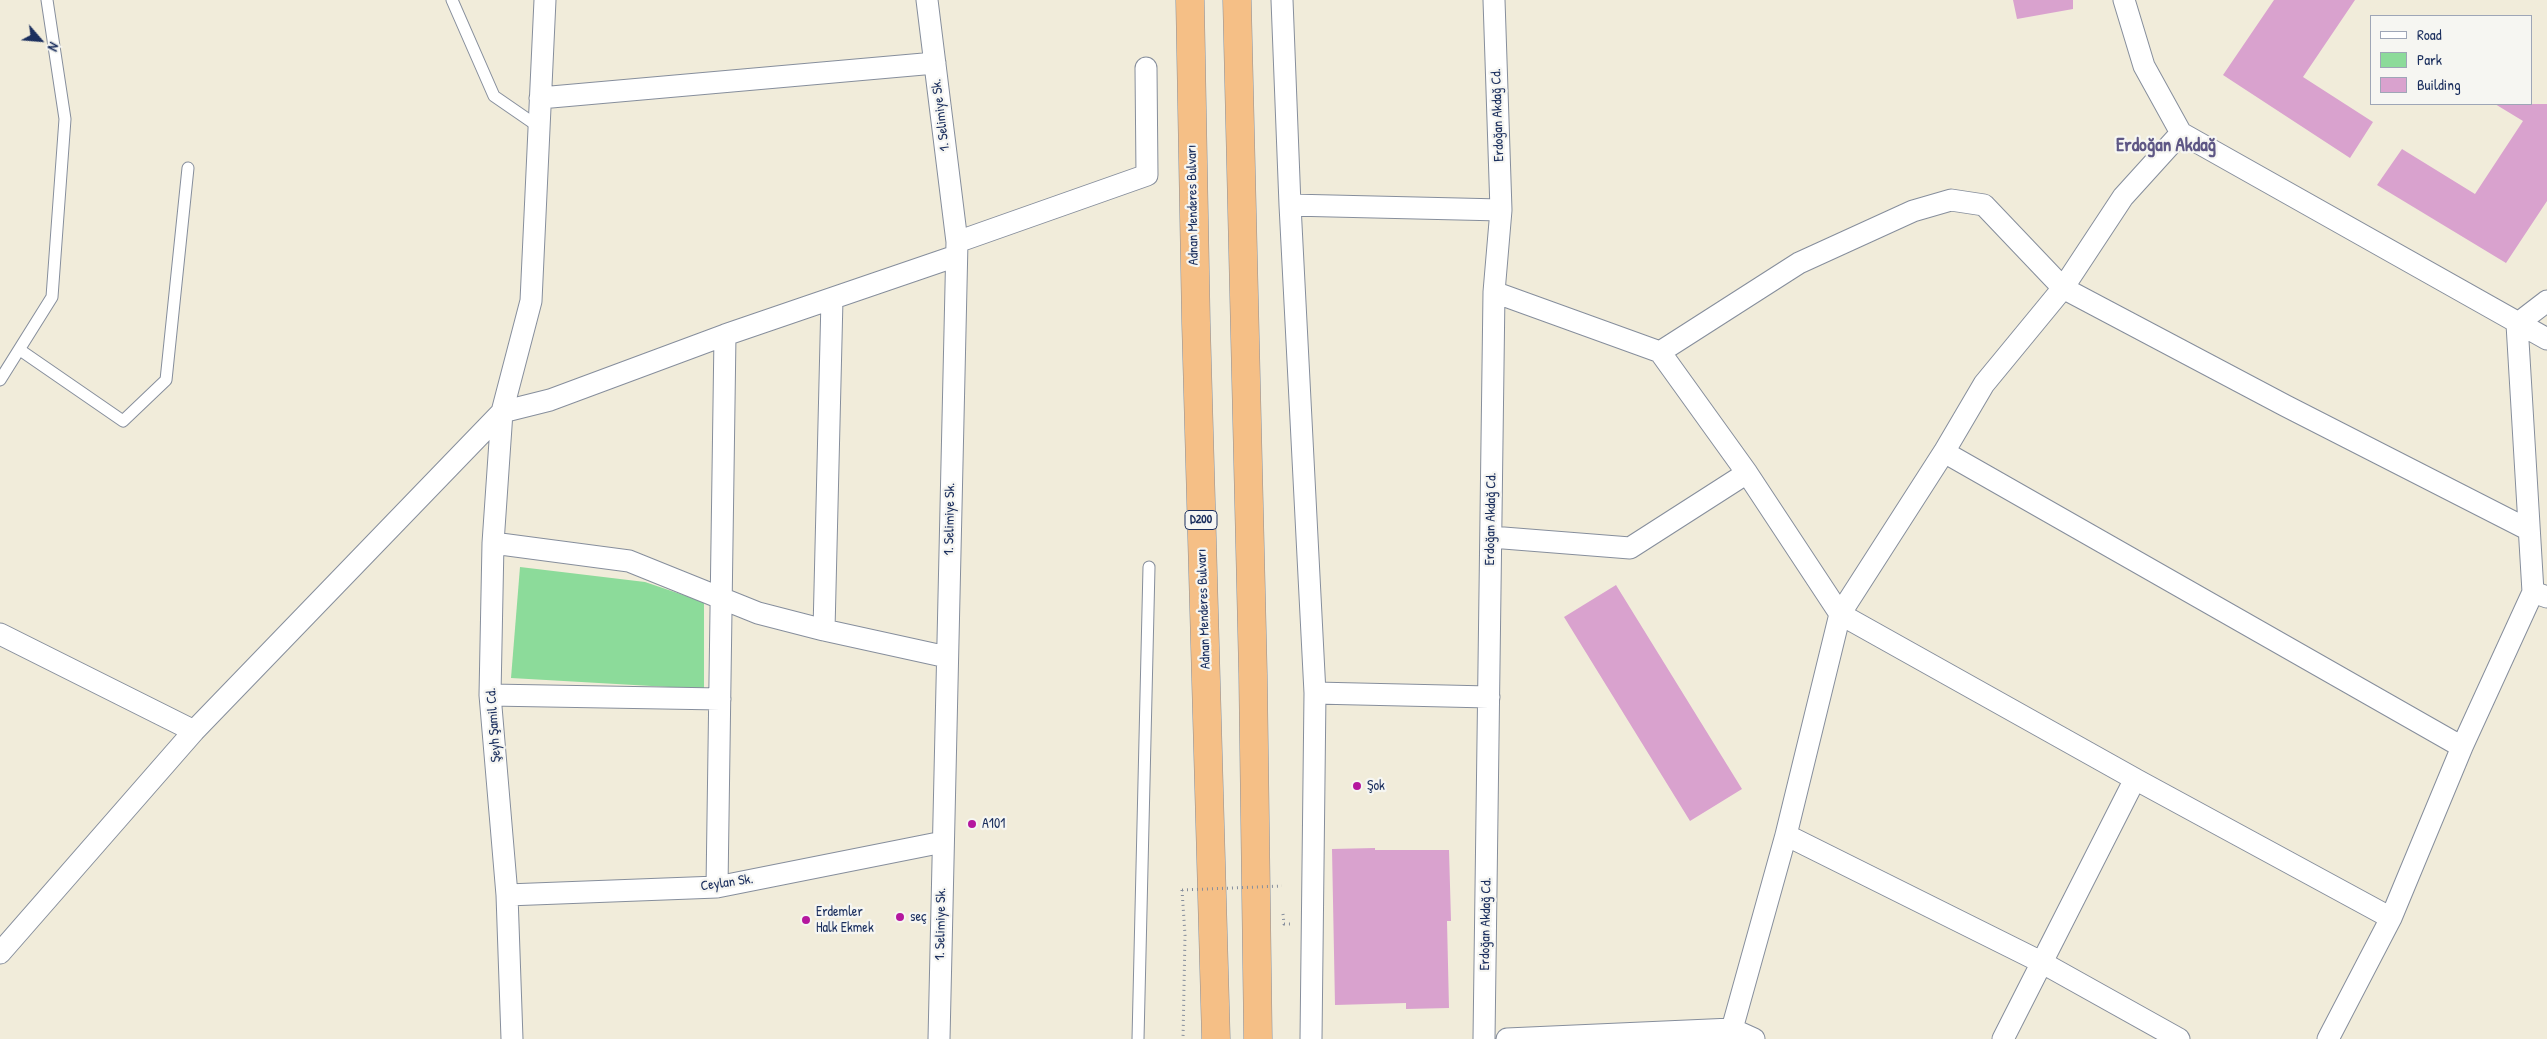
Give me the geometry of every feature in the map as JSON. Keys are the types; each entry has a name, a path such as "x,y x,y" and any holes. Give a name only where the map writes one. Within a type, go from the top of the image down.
{"highway":[{"name":"Adnan Menderes Bulvarı","path":"1190,0 1196,313 1216,1039"},
{"path":"1237,0 1253,684 1258,1039"}],"street":[{"name":"Şeyh Şamil Cd.","path":"512,1039 507,895 490,695 492,543 502,412 531,301 546,0"},
{"name":"1. Selimiye Sk.","path":"928,0 956,249 939,1039"},
{"path":"1282,0 1290,205 1315,693 1311,1039"},
{"name":"Erdoğan Akdağ Cd.","path":"1484,1039 1494,292 1501,210 1494,0"},
{"path":"2124,0 2144,66 2181,133 2517,324 2547,339"},
{"path":"540,98 935,64"},
{"path":"0,953 194,730 502,412 550,400 725,335 832,299 1147,175 1146,68"},
{"path":"1732,1028 1786,836 1840,614 1944,452 1984,384 2063,288 2123,197 2181,133"},
{"path":"1660,352 1799,263 1913,212 1951,200 1984,205 2063,288 2286,406 2529,530"},
{"path":"1290,205 1501,210"},
{"path":"1494,292 1660,352 1747,474 1840,614 2135,779 2391,918"},
{"path":"824,630 832,299"},
{"path":"2517,324 2547,301"},
{"path":"2328,1039 2391,918 2462,747 2540,594 2529,530 2517,324"},
{"path":"718,887 725,335"},
{"path":"1944,452 2462,747"},
{"path":"1491,537 1630,548 1747,474"},
{"path":"492,543 629,562 758,613 824,630 947,657"},
{"path":"0,634 194,730"},
{"path":"1315,693 1489,697"},
{"path":"490,695 720,699"},
{"path":"2003,1039 2135,779"},
{"path":"1786,836 2041,962 2179,1039"},
{"name":"Ceylan Sk.","path":"507,895 718,887 943,842"},
{"path":"1507,1039 1732,1028 1754,1039"}],"lane":[{"path":"0,380 52,297 65,119 47,0"},
{"path":"452,0 494,96 539,127"},
{"path":"20,350 123,421 166,380 188,168"},
{"path":"1138,1039 1148,568"}],"path":[{"path":"1183,1039 1185,935 1182,890 1282,886"}],"green space":[{"path":"520,567 645,582 704,602 704,689 511,678"}],"building":[{"path":"2013,0 2073,0 2073,9 2017,19"},
{"path":"2274,0 2355,0 2303,77 2373,122 2350,158 2223,75"},
{"path":"2547,104 2547,201 2506,263 2377,185 2402,149 2475,194 2523,121 2497,105"},
{"path":"1616,585 1742,789 1690,821 1564,617"},
{"path":"1375,848 1375,850 1449,850 1451,921 1447,921 1449,1008 1406,1009 1406,1003 1335,1005 1332,849"}],"place":[{"name":"Şok","path":"1357,786"},
{"name":"A101","path":"972,824"},
{"name":"seç","path":"900,917"},
{"name":"Erdemler Halk Ekmek","path":"806,920"}],"district":[{"name":"Erdoğan Akdağ","path":"2166,146"}]}
